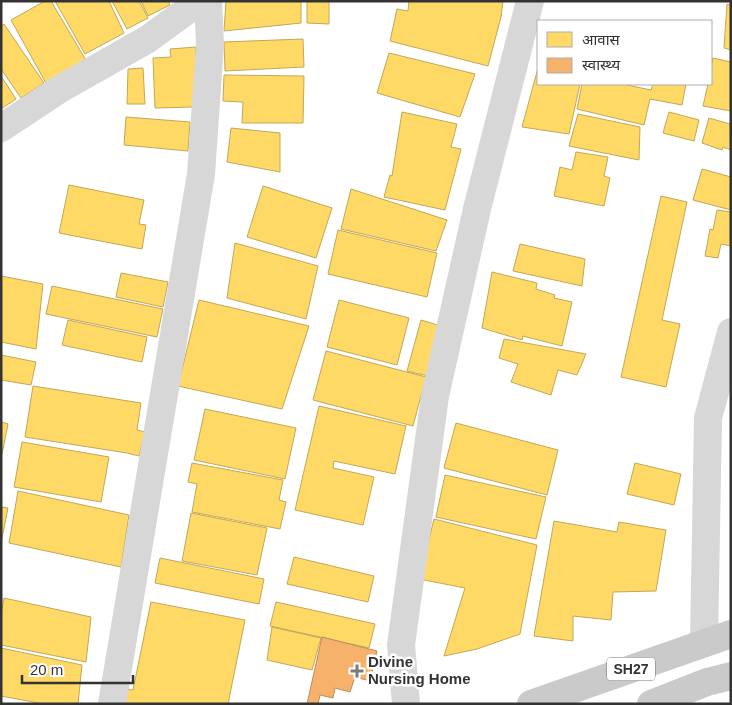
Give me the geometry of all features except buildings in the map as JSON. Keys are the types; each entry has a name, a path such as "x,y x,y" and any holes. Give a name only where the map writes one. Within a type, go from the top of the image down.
{"main road":[{"name":"SH27","path":"530,704 731,634"},
{"name":"SH27","path":"651,704 707,682 731,676"}],"street":[{"path":"1,128 60,89 148,40 200,1"},
{"path":"112,704 202,174 210,44 208,1"},
{"path":"406,704 401,645 435,396 477,209 530,1"},
{"path":"704,643 708,418 731,332"}],"place":[{"name":"Divine Nursing Home","path":"357,671"}]}
